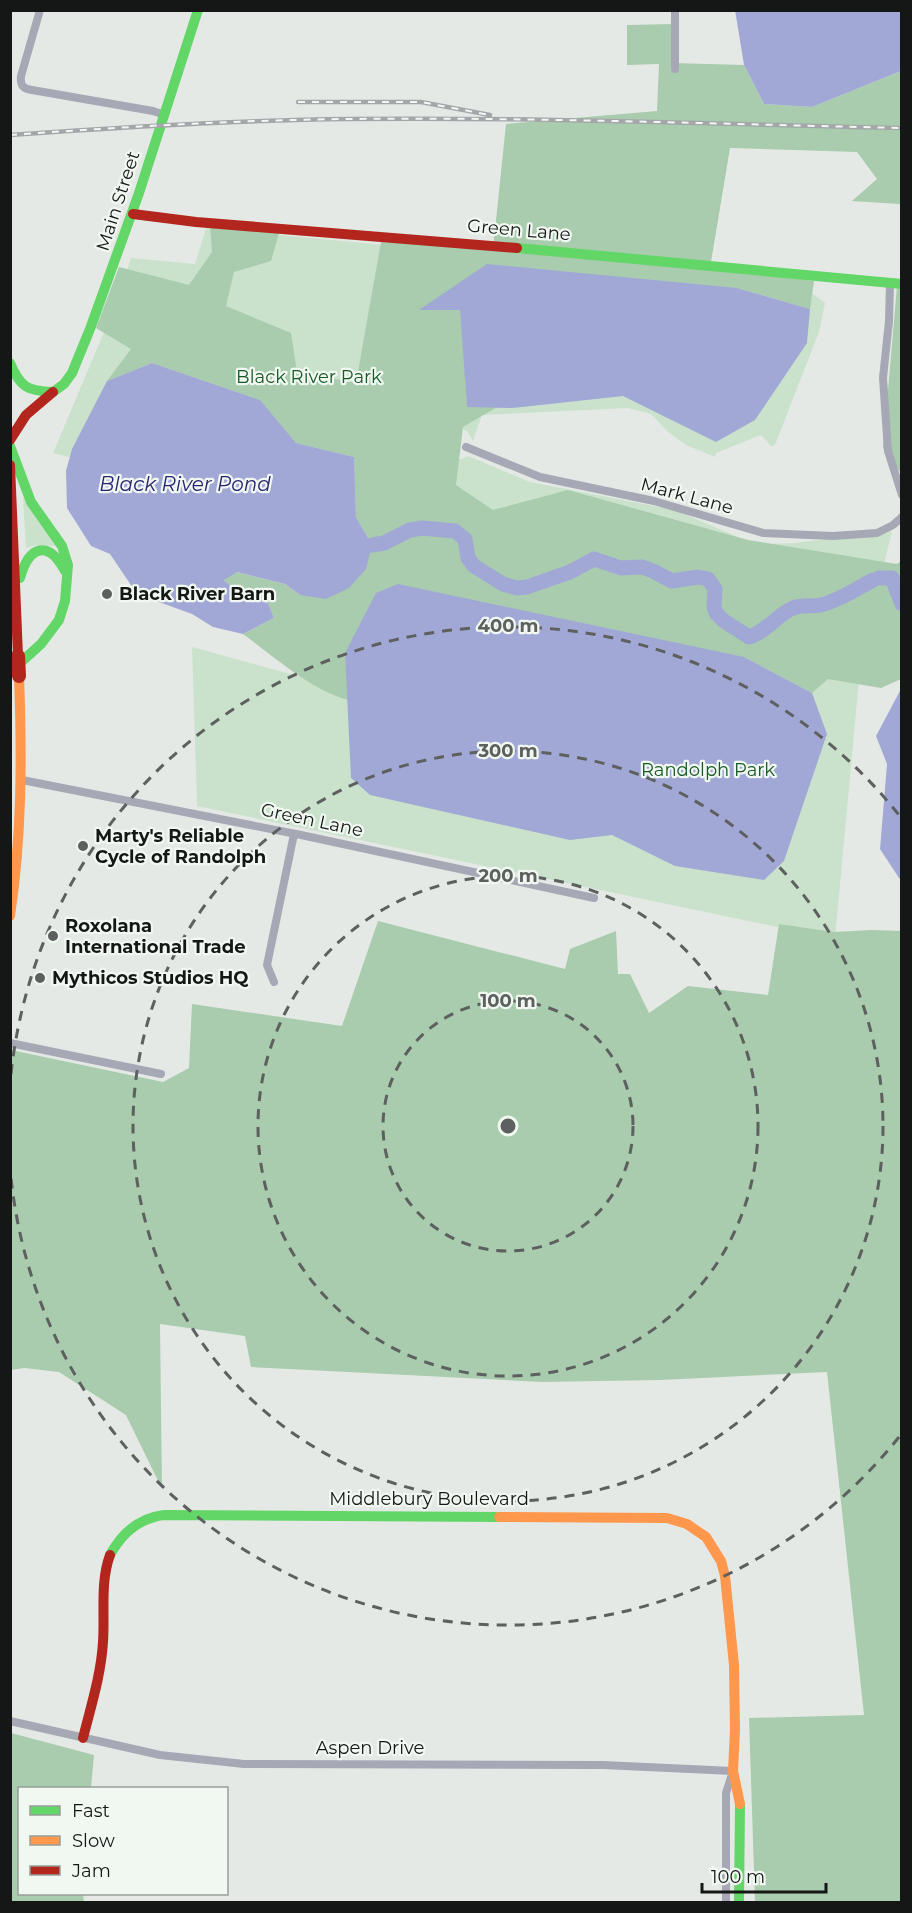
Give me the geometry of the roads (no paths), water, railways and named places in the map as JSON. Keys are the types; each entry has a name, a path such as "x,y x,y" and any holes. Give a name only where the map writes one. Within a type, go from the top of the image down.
{"main road":[{"name":"Main Street","path":"10,440 26,415 64,384 72,374 134,214 198,10"},
{"name":"Green Lane","path":"134,214 196,222 539,250 896,283"},
{"path":"10,363 16,377 26,389 53,392"},
{"path":"10,446 31,502 59,541 66,554 68,565 65,602 55,627 15,674"},
{"path":"10,465 18,656 15,674 22,780 18,864 10,916"},
{"path":"16,609 23,565 32,552 44,550 56,555 67,579"},
{"name":"Middlebury Boulevard","path":"83,1738 99,1673 103,1644 106,1566 116,1545 125,1533 148,1519 185,1514 667,1518 687,1524 698,1531 715,1549 723,1568 734,1665 733,1771 740,1801 739,1902"}],"street":[{"path":"40,10 21,76 22,86 28,90 165,115"},
{"path":"675,10 675,69"},
{"path":"896,283 883,378 888,451 902,495"},
{"name":"Mark Lane","path":"466,447 540,477 654,501 763,533 833,536 877,533 893,525 902,517"},
{"name":"Green Lane","path":"22,780 294,834 594,898"},
{"path":"274,982 267,965 294,834"},
{"path":"10,1044 161,1074"},
{"name":"Aspen Drive","path":"10,1721 160,1755 244,1764 597,1765 733,1771"},
{"name":"Middlebury Boulevard","path":"726,1902 726,1793 733,1771"}],"water":[{"path":"735,10 901,11 901,71 812,107 764,104 744,65"},
{"path":"487,264 737,288 810,309 807,343 755,420 716,442 623,396 513,408 467,407 460,310 419,310"},
{"name":"Black River Pond","path":"152,363 260,400 296,443 354,457 356,517 372,545 366,569 349,588 326,599 300,595 285,584 237,572 224,580 238,593 268,603 274,618 243,634 213,627 192,614 137,594 110,554 91,546 67,508 66,471 72,449 107,381"},
{"path":"398,584 744,657 812,693 827,734 784,861 764,880 675,866 612,835 570,840 370,795 351,778 345,653 376,593"},
{"path":"901,689 902,881 880,849 887,764 876,736"}],"waterway":[{"path":"372,545 384,543 410,530 422,528 455,531 465,539 468,558 474,566 503,584 517,588 527,587 570,572 594,559 621,568 642,567 672,581 698,577 708,579 715,589 716,613 749,637 793,608 828,603 873,580"},
{"path":"879,578 892,578 902,604"}],"railway":[{"path":"298,102 421,102 490,115"},
{"path":"10,135 180,124 349,119 556,120 902,128"}],"place":[{"name":"Black River Barn","path":"107,594"},
{"name":"Marty's Reliable Cycle of Randolph","path":"83,846"},
{"name":"Roxolana International Trade","path":"53,936"},
{"name":"Mythicos Studios HQ","path":"40,978"}],"park label":[{"name":"Black River Park","path":"309,377"},
{"name":"Randolph Park","path":"708,770"}]}
